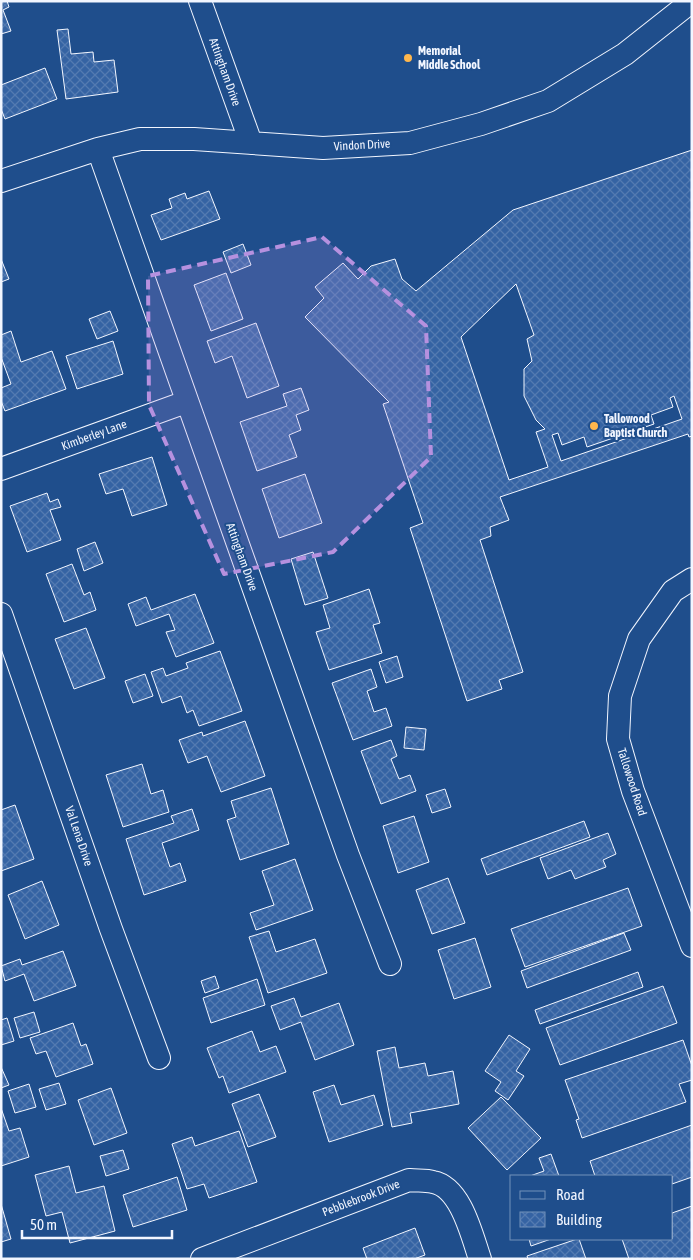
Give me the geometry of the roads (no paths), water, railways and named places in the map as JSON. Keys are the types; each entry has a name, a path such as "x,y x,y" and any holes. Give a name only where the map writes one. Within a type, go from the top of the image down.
{"street":[{"name":"Attingham Drive","path":"200,1 251,143"},
{"name":"Vindon Drive","path":"1,181 98,149 140,139 194,139 323,148 410,143 481,124 548,101 625,54 692,2"},
{"name":"Attingham Drive","path":"98,149 186,402 345,846 390,964"},
{"name":"Kimberley Lane","path":"1,469 186,402"},
{"name":"Tallowood Road","path":"692,579 673,591 639,639 620,696 618,739 633,791 692,946"},
{"name":"Val Lena Drive","path":"1,614 111,929 159,1058"},
{"name":"Pebblebrook Drive","path":"202,1259 410,1180 435,1182 450,1192 462,1206 480,1259"}],"place":[{"name":"Memorial Middle School","path":"408,58"},
{"name":"Tallowood Baptist Church","path":"594,426"}]}
